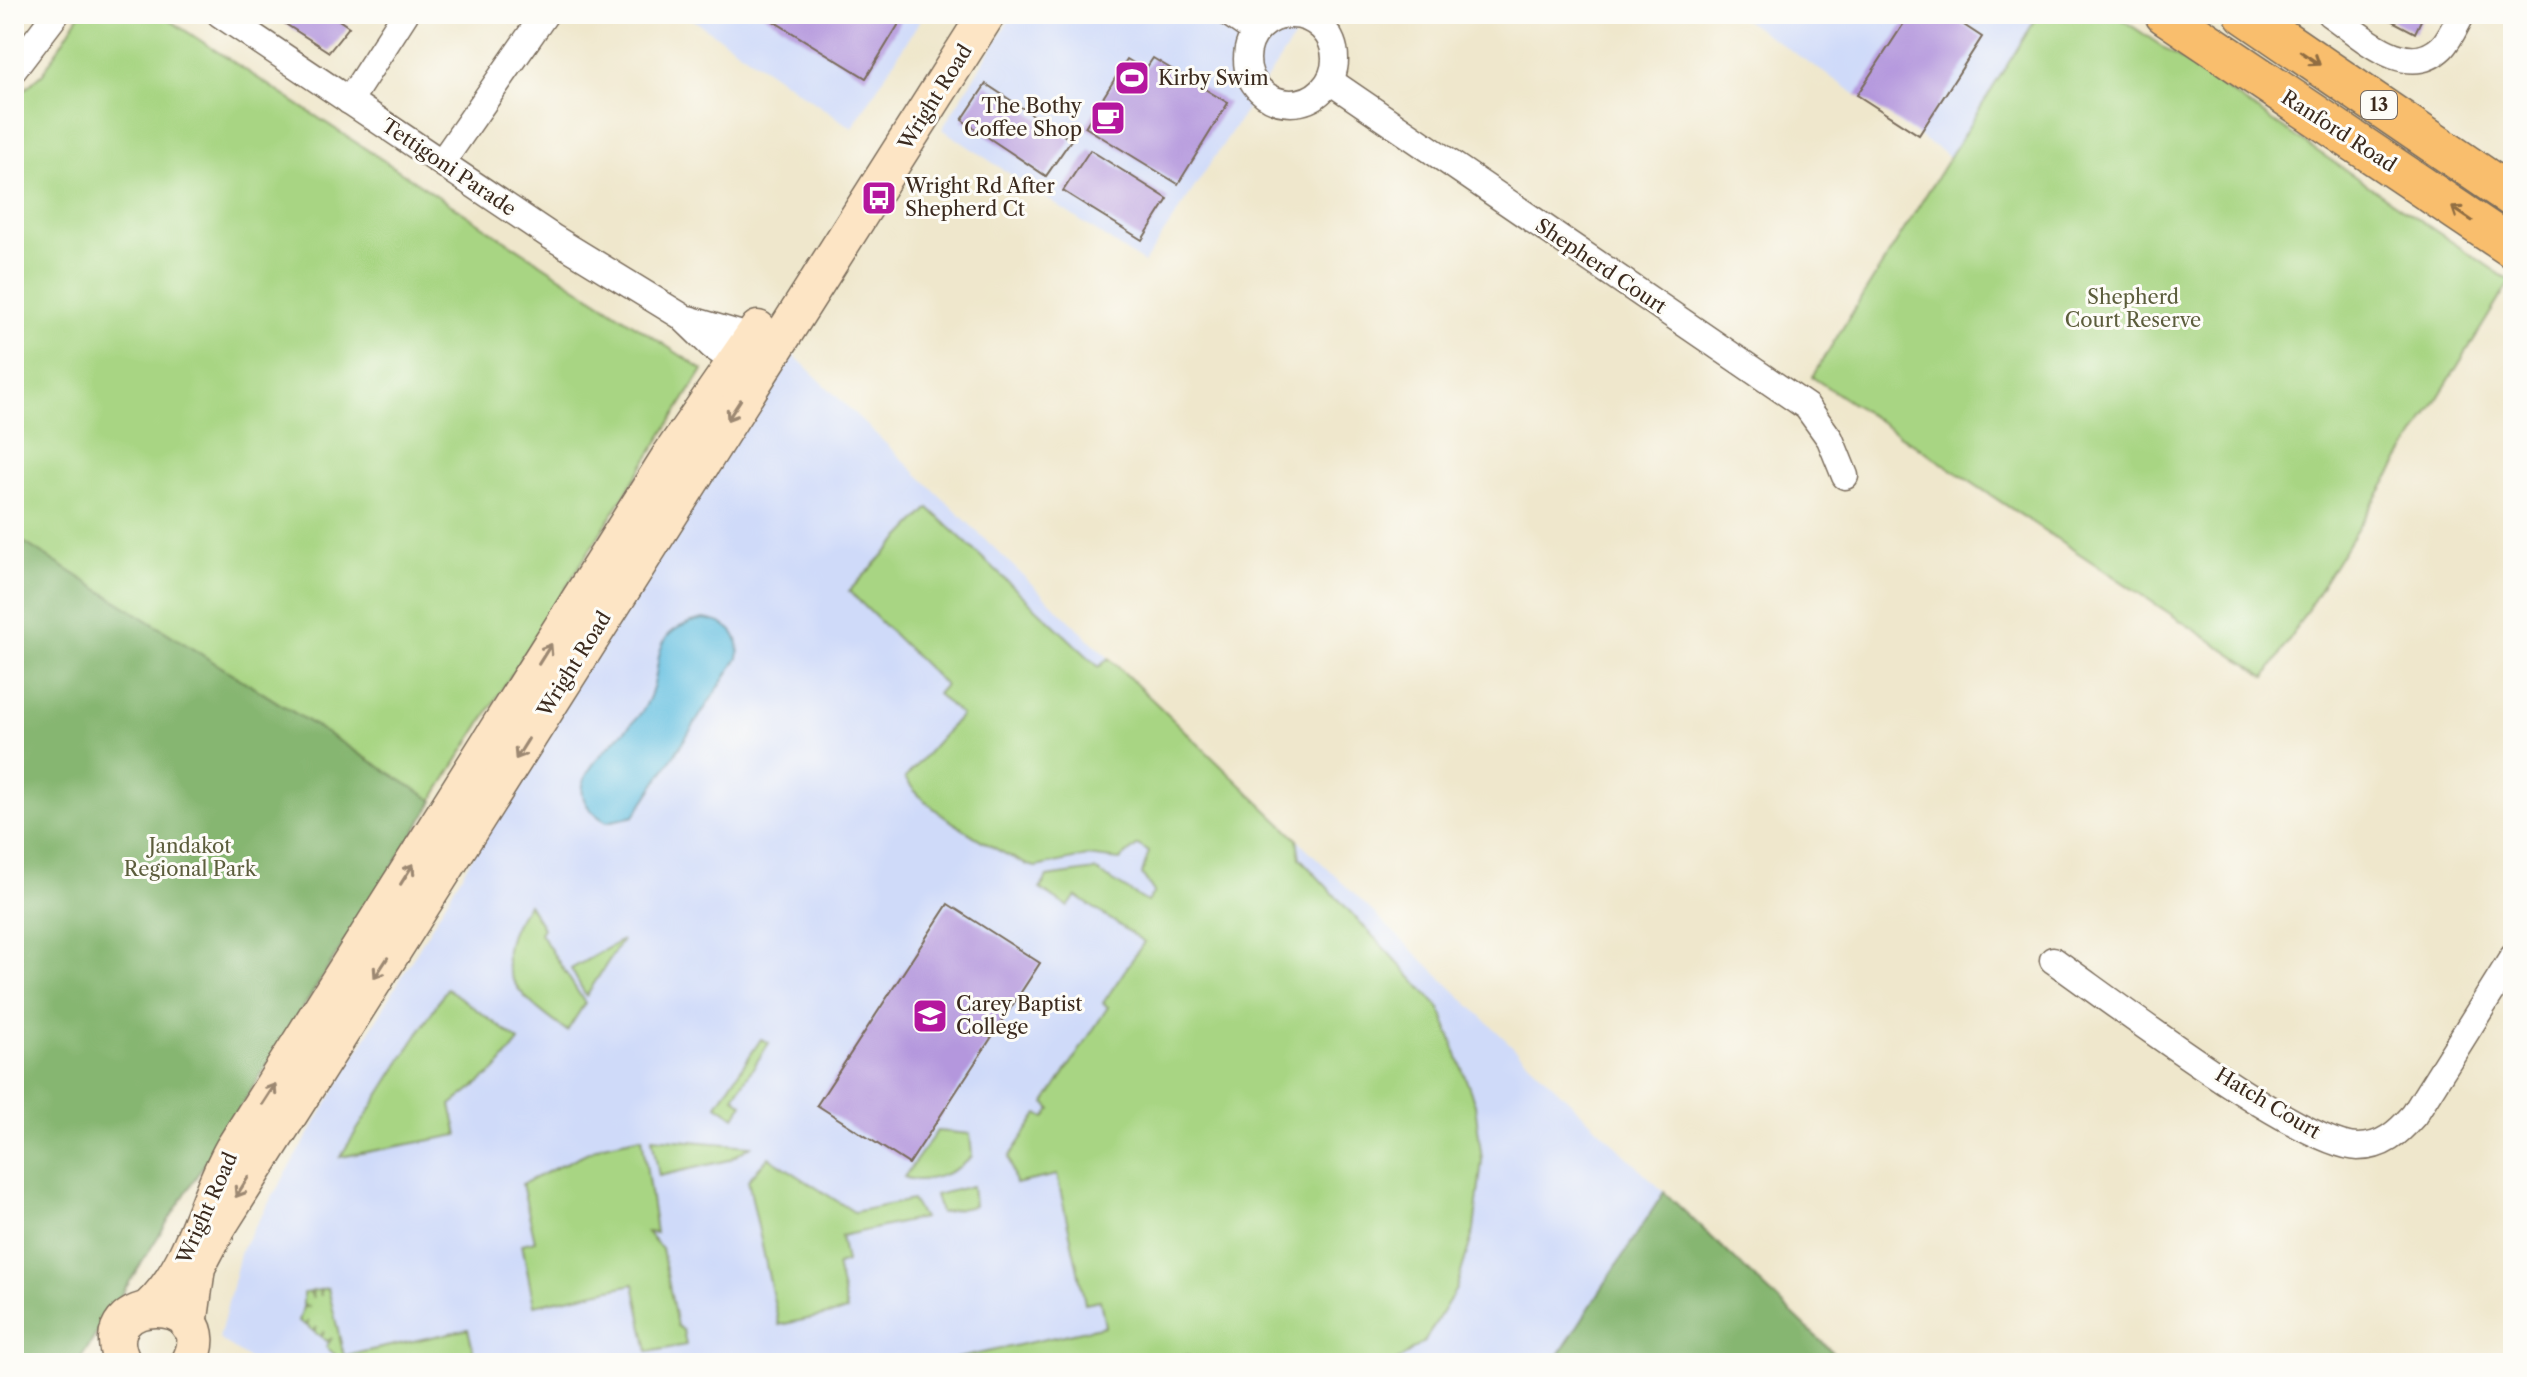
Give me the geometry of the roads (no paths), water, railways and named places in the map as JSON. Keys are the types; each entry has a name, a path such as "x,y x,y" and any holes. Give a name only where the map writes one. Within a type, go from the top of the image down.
{"main road":[{"name":"Ranford Road","path":"2165,14 2513,248"},
{"name":"13","path":"2245,14 2513,197"}],"street":[{"path":"14,69 56,14"},
{"name":"Tettigoni Parade","path":"220,14 552,237 754,358"},
{"path":"349,101 405,14"},
{"path":"442,162 545,14"},
{"name":"Wright Road","path":"754,358 958,14"},
{"name":"Wright Road","path":"195,1349 197,1267 212,1236 312,1074 440,850 652,512 987,14"},
{"path":"1230,14 1256,32"},
{"path":"2330,14 2393,57 2413,60 2443,46 2462,14"},
{"path":"1281,16 1316,18 1331,39 1335,53 1330,81 1321,93 1294,104 1259,106 1246,59 1256,32 1281,16"},
{"name":"Shepherd Court","path":"1330,81 1807,407 1830,439 1845,476"},
{"name":"Wright Road","path":"121,1362 119,1335 124,1324 132,1315 150,1307 179,1272 203,1208 233,1149 440,850"},
{"name":"Hatch Court","path":"2053,960 2300,1127 2356,1147 2377,1144 2398,1134 2414,1115 2513,957"},
{"name":"Wright Road","path":"150,1307 174,1311 195,1349"}],"water":[{"path":"704,619 731,630 738,642 738,658 634,816 607,822 589,808 583,793 585,778 594,763 645,707 652,692 664,641 684,625"}],"place":[{"name":"Kirby Swim","path":"1132,78"},
{"name":"The Bothy Coffee Shop","path":"1108,118"},
{"name":"Wright Rd After Shepherd Ct","path":"879,198"},
{"name":"Carey Baptist College","path":"930,1016"}],"park label":[{"name":"Shepherd Court Reserve","path":"2133,308"},
{"name":"Jandakot Regional Park","path":"190,858"}]}
